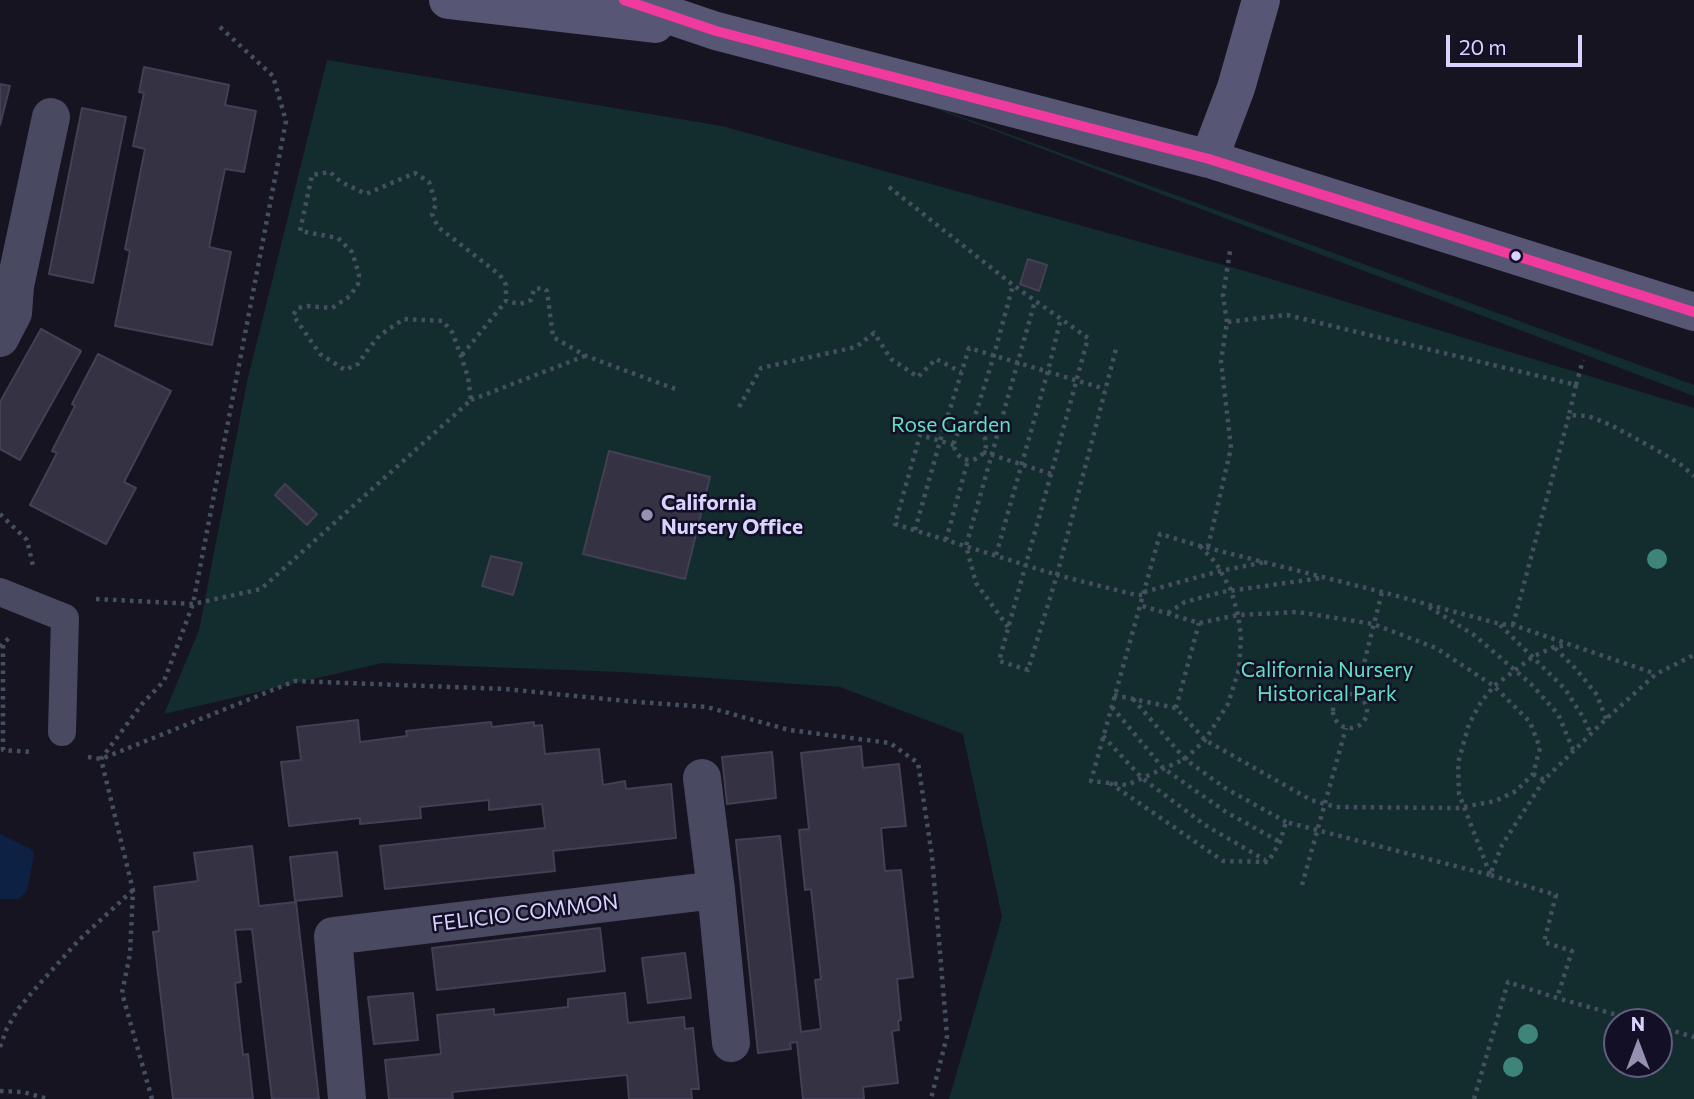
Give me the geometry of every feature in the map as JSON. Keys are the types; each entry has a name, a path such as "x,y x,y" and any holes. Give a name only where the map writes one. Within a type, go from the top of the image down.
{"main road":[{"path":"448,0 716,31"},
{"path":"624,0 716,31 1209,159 1694,312"},
{"path":"1209,159 1236,88 1261,0"}],"street":[{"path":"0,338 13,313 8,284 51,117"},
{"path":"702,778 731,1043"},
{"name":"FELICIO COMMON","path":"347,1099 334,936 716,890"}],"lane":[{"path":"0,592 65,618 62,732"}],"path":[{"path":"100,759 142,704 164,681 193,604 286,121 273,76 220,27"},
{"path":"461,356 506,301 506,285 500,275 438,226 432,214 436,204 429,182 415,173 366,194 341,182 330,172 312,176 300,231 338,238 352,252 359,274 358,284 351,296 332,308 307,306 298,308 293,315 320,354 345,370 358,365 380,335 404,319 443,321 452,332 461,356 468,377 471,400"},
{"path":"889,187 1013,285 1088,338 999,661 1028,670 1057,575 1117,345"},
{"path":"1208,547 1231,448 1221,361 1227,322 1223,296 1230,251"},
{"path":"971,429 1013,285"},
{"path":"506,301 520,304 531,300 534,289 543,288 547,291 552,337 586,356 678,390"},
{"path":"1008,628 976,583 966,546 1035,301"},
{"path":"1227,322 1287,315 1576,385"},
{"path":"996,555 1061,318"},
{"path":"739,407 761,368 856,347 874,333 891,359 918,377 936,359 961,372"},
{"path":"915,530 969,348 1105,389"},
{"path":"86,599 193,604 261,589 471,400 586,356"},
{"path":"1514,625 1583,360"},
{"path":"1569,415 1588,416 1611,425 1680,464 1694,475"},
{"path":"966,429 980,432 985,439 983,452 968,460 958,455 954,445 957,435 966,429"},
{"path":"954,445 920,435 895,524 1057,575 1136,596 1220,571 1267,562"},
{"path":"983,452 1051,474"},
{"path":"946,540 968,460"},
{"path":"1200,546 1216,564 1231,590 1238,615 1241,636 1239,669 1228,705 1205,740 1185,759 1127,785 1091,782 1160,534 1426,605 1500,624 1514,625 1656,674"},
{"path":"1167,614 1185,602 1231,590 1325,577"},
{"path":"1356,695 1382,592"},
{"path":"1114,695 1176,708 1205,740 1311,800 1336,807 1464,807 1495,800 1516,791 1533,774 1540,748 1531,722 1494,686 1436,648 1373,624 1298,612 1238,615 1199,623 1139,605"},
{"path":"1426,605 1474,635 1531,684 1558,714 1574,752"},
{"path":"1176,708 1199,623"},
{"path":"1500,624 1565,689 1591,734"},
{"path":"1490,875 1460,794 1458,763 1469,723 1494,686 1534,656 1554,647 1569,645"},
{"path":"1554,647 1597,695 1606,719"},
{"path":"1490,875 1502,845 1544,780 1656,674 1694,655"},
{"path":"100,759 295,681 505,689 707,707 789,730 890,743 918,763 932,856 947,1036 931,1099"},
{"path":"1345,695 1356,695 1366,702 1368,714 1362,724 1352,729 1341,727 1336,722 1333,707 1336,701 1345,695"},
{"path":"1132,698 1185,759 1225,788 1286,822 1556,895 1544,942 1572,951 1557,998"},
{"path":"1111,707 1163,768 1226,812 1280,842"},
{"path":"1302,885 1346,728"},
{"path":"1103,736 1142,778 1205,825 1268,862"},
{"path":"100,759 133,890 130,954 122,993 152,1099"},
{"path":"1533,774 1544,780"},
{"path":"1109,783 1223,861 1268,862"},
{"path":"1268,862 1280,842 1286,822"},
{"path":"0,1047 7,1028 34,990 79,940 133,890"},
{"path":"1474,1099 1508,982 1603,1011"},
{"path":"1673,1031 1694,1037"},
{"path":"0,1091 23,1092 48,1099"}],"green space":[{"name":"California Nursery Historical Park","path":"327,60 722,126 1245,271 1694,408 1694,1099 949,1099 1002,917 963,734 840,687 621,672 382,663 164,714 199,630 247,382"},
{"path":"842,73 1694,385 1694,396"}],"water":[{"path":"0,834 33,852 27,891 17,899 0,899"}],"building":[{"path":"144,67 229,85 225,105 256,111 244,172 225,169 209,247 231,252 212,345 115,326 130,251 125,249 145,149 133,146 144,93 139,92"},
{"path":"0,84 10,86 0,125"},
{"path":"82,108 126,117 93,283 49,274"},
{"path":"1028,259 1047,265 1039,291 1020,284"},
{"path":"41,329 81,351 20,460 0,449 0,402"},
{"path":"98,354 171,391 124,482 136,488 106,544 30,505 57,453 52,451"},
{"name":"California Nursery Office","path":"609,451 710,477 685,579 583,554"},
{"path":"285,484 317,514 307,525 275,495"},
{"path":"491,556 522,563 513,595 482,586"},
{"path":"358,720 360,742 407,736 406,731 491,722 492,727 534,722 534,726 542,725 545,754 599,749 603,785 625,781 626,789 671,784 676,838 553,851 555,871 385,889 380,846 545,828 542,804 489,810 489,800 420,807 421,818 360,824 360,818 289,826 281,762 301,760 297,727"},
{"path":"861,746 863,768 899,764 906,826 881,828 885,871 901,870 913,977 897,979 901,1020 898,1021 899,1030 892,1031 898,1083 863,1087 864,1099 803,1099 797,1042 790,1043 791,1049 758,1053 736,840 780,836 801,1032 821,1029 815,980 821,979 811,889 805,890 799,830 809,829 801,753"},
{"path":"772,752 776,798 727,804 722,757"},
{"path":"252,846 259,906 296,902 319,1099 272,1099 252,929 235,930 241,982 235,983 243,1055 248,1054 253,1099 173,1099 153,932 159,931 154,887 198,881 194,853"},
{"path":"337,852 342,896 295,901 290,857"},
{"path":"600,928 605,971 437,990 432,948"},
{"path":"685,953 691,998 648,1003 642,958"},
{"path":"413,993 418,1040 374,1044 368,997"},
{"path":"625,993 628,1023 684,1017 685,1029 693,1028 699,1089 691,1089 692,1099 629,1099 627,1075 452,1092 453,1099 389,1099 385,1060 441,1054 437,1015 494,1009 494,1015 568,1007 568,999"}],"transit line":[{"path":"624,0 716,31 1209,159 1694,312"}],"place":[{"name":"California Nursery Office","path":"647,515"}],"park label":[{"name":"Rose Garden","path":"951,425"}]}
